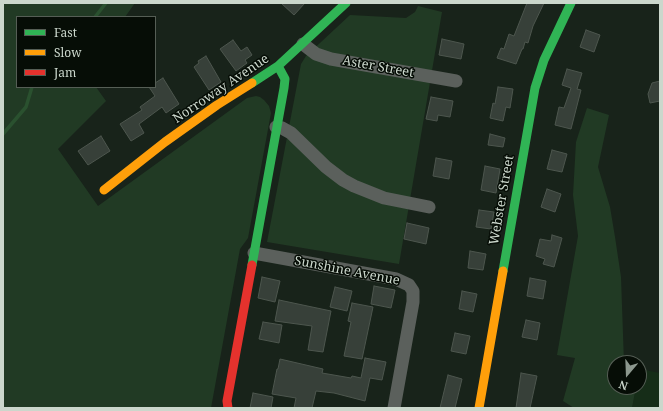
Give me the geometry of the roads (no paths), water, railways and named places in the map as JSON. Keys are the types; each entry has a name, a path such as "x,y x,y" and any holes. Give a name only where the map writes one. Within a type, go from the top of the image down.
{"street":[{"name":"Norroway Avenue","path":"104,190 165,142 217,105 278,66 346,3"},
{"name":"Webster Street","path":"479,408 535,88 544,60 571,3"},
{"name":"Aster Street","path":"303,44 316,54 331,58 456,81"},
{"path":"228,408 227,401 284,83 283,74 278,66"},
{"path":"276,127 282,128 291,133 334,174 354,186 384,198 429,207"},
{"name":"Sunshine Avenue","path":"254,253 396,279 410,285 413,292 413,302 394,408"}],"waterway":[{"path":"96,16 106,3"},
{"path":"3,134 26,107 32,88"}]}
